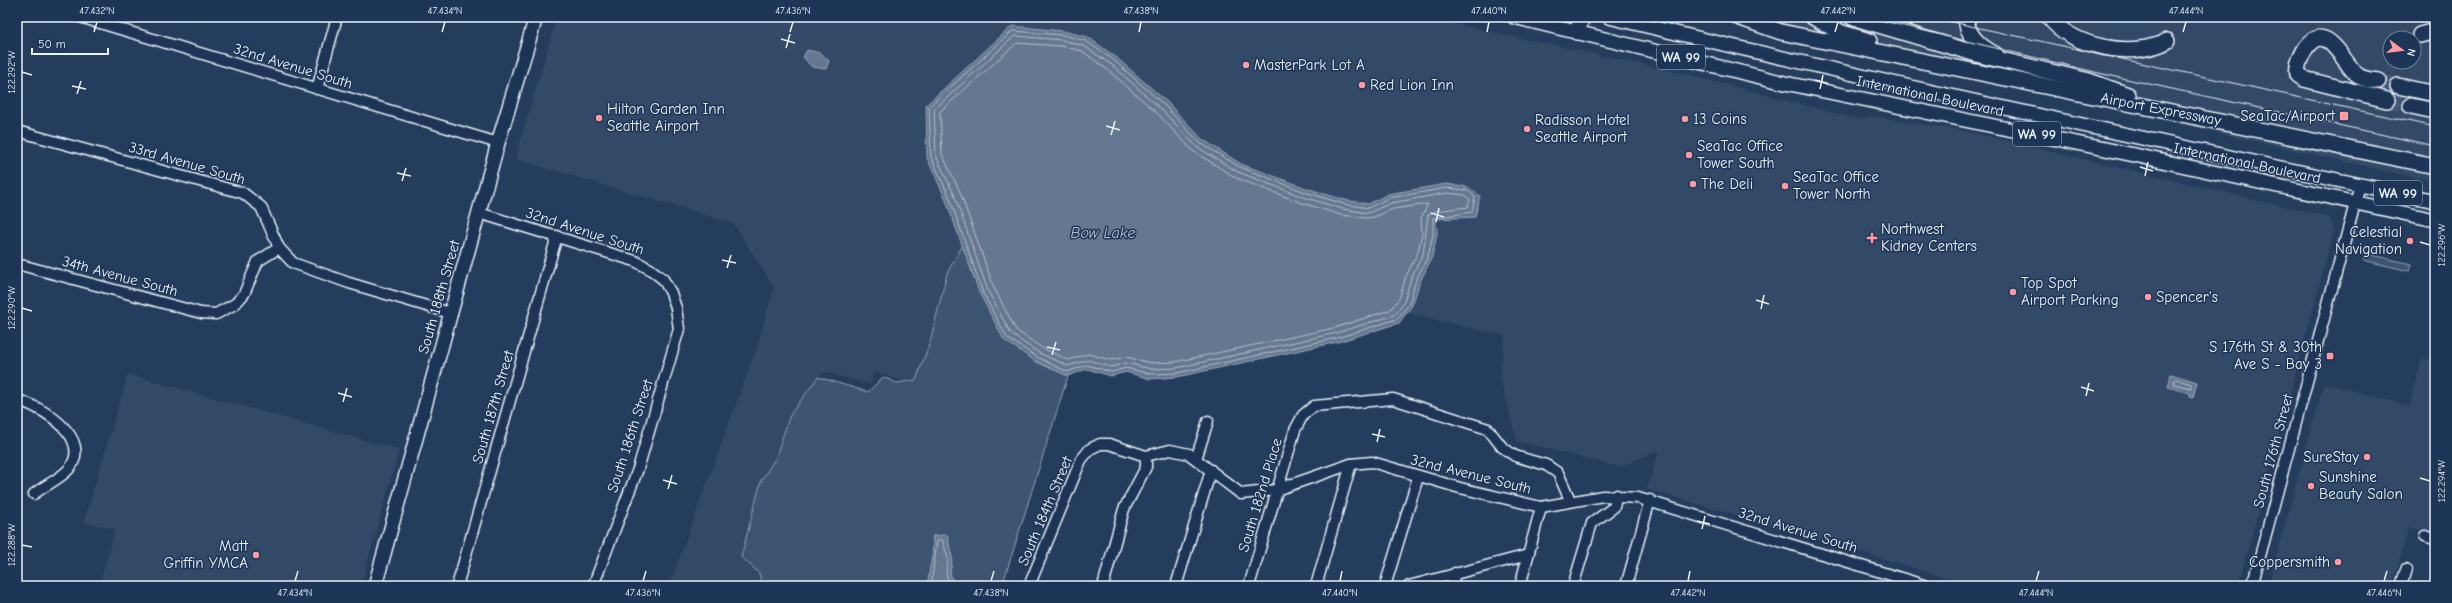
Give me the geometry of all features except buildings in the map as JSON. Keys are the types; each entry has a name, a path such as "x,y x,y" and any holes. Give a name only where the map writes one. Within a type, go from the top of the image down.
{"highway":[{"path":"1577,32 1582,17"},
{"path":"1738,17 1764,27 1895,56 1958,67"},
{"path":"1813,17 1852,37 1958,67"},
{"path":"1852,17 2013,64 2089,81 2172,111"},
{"path":"1966,17 1968,28 1973,38 1991,52 2013,64"},
{"path":"2050,17 2058,27 2071,35 2117,50 2141,50 2167,41"},
{"path":"2422,34 2435,31"},
{"path":"2378,82 2359,76 2334,45 2321,39 2309,44 2301,57 2297,72 2304,79 2387,100"},
{"name":"Airport Expressway","path":"1958,67 2435,166"},
{"path":"2398,86 2430,91"},
{"path":"2411,106 2435,111"}],"main road":[{"name":"South 188th Street","path":"375,586 498,143 536,17"},
{"name":"International Boulevard","path":"1514,17 1563,23 1577,32 1785,83 2139,156 2355,204 2435,220"},
{"name":"International Boulevard","path":"1609,17 1857,76 2165,144 2435,201"},
{"path":"2099,129 2136,147 2139,156"},
{"path":"2139,156 2145,147 2165,144"}],"street":[{"name":"32nd Avenue South","path":"80,17 498,143"},
{"path":"317,89 338,17"},
{"name":"33rd Avenue South","path":"17,130 243,193 261,208 279,248 292,263 349,283 450,313"},
{"name":"South 176th Street","path":"2252,586 2360,185"},
{"name":"32nd Avenue South","path":"479,213 635,261 663,279 671,293"},
{"name":"South 187th Street","path":"458,586 557,236"},
{"name":"34th Avenue South","path":"17,264 201,313 216,314 226,310 244,294 258,261 279,248"},
{"name":"South 186th Street","path":"593,586 638,469 679,329 676,308 671,293"},
{"name":"South 182nd Place","path":"1249,586 1276,490 1295,430 1303,415 1314,406 1333,403 1393,399 1488,429 1502,447 1515,456 1546,465 1558,473 1570,500"},
{"path":"17,400 48,412 71,438 75,452 74,459 68,469 34,494"},
{"path":"1196,459 1208,421"},
{"name":"South 184th Street","path":"1029,586 1081,460 1090,449 1100,444 1109,444 1146,456"},
{"name":"32nd Avenue South","path":"1146,456 1170,450 1189,454 1240,494 1276,490 1351,464 1372,462 1418,477 1502,500 1542,507 1570,500 1617,495 1650,500 1927,586"},
{"path":"1103,586 1124,510 1146,467 1146,456"},
{"path":"1316,586 1351,464"},
{"path":"1176,586 1211,470"},
{"path":"1385,586 1418,477"},
{"path":"1573,586 1592,523 1614,507 1617,495"},
{"path":"1626,586 1650,500"},
{"path":"1520,586 1542,507"},
{"path":"2425,536 2435,539"},
{"path":"1409,586 1528,555"},
{"path":"2401,586 2406,569"},
{"path":"1452,586 1455,573"}],"shaded area":[{"path":"557,17 1422,17 1678,72 1861,120 1871,116 1965,131 2325,216 2330,219 2334,231 2238,586 1975,586 1647,489 1659,450 1619,467 1517,441 1500,378 1505,336 1407,313 1413,306 1420,282 1432,257 1437,234 1436,219 1475,217 1446,184 1388,194 1368,204 1345,200 1306,188 1241,164 1202,139 1142,80 1117,58 1088,37 1012,26 926,105 927,158 963,245 921,387 874,372 870,385 825,372 818,377 790,415 775,459 761,481 741,557 759,573 762,586 669,586 757,347 774,287 733,223 515,159"},
{"path":"1707,17 2435,17 2435,182"},
{"path":"963,245 980,294 1035,361 1068,376 1002,586 954,586 950,574 952,558 947,535 933,536 933,552 927,586 762,586 759,573 741,557 761,481 775,459 790,415 818,377 868,392 883,377 897,383 916,380 930,342 947,273"},
{"path":"2364,253 2411,264 2409,271 2363,260"},
{"path":"2422,358 2435,361 2435,533 2409,527 2392,586 2268,586 2324,383 2409,406"},
{"path":"128,374 399,450 361,586 99,586 115,529 84,522"}],"water":[{"name":"Bow Lake","path":"1012,26 1063,31 1088,37 1117,58 1167,102 1202,139 1241,164 1306,188 1345,200 1368,204 1388,194 1446,184 1468,187 1480,196 1475,217 1436,219 1437,234 1432,257 1420,282 1412,306 1399,323 1338,342 1177,377 1150,379 1126,372 1111,376 1087,369 1068,376 1035,361 1004,340 980,294 945,198 927,158 926,105"},
{"path":"807,50 821,53 829,61 826,69 812,67 803,57"},
{"path":"2171,374 2197,382 2193,397 2190,396 2190,393 2168,387"},
{"path":"947,535 952,558 950,574 955,585 927,586 933,552 933,536"}],"tunnel":[{"path":"2378,81 2398,86"},
{"path":"2387,100 2411,106"}],"tram line":[{"path":"1867,17 2103,74 2435,146"},
{"path":"1929,17 2435,127"}],"place":[{"name":"MasterPark Lot A","path":"1246,65"},
{"name":"Red Lion Inn","path":"1362,85"},
{"name":"SeaTac/Airport","path":"2344,116"},
{"name":"Hilton Garden Inn Seattle Airport","path":"599,118"},
{"name":"13 Coins","path":"1685,119"},
{"name":"Radisson Hotel Seattle Airport","path":"1527,129"},
{"name":"SeaTac Office Tower South","path":"1689,155"},
{"name":"The Deli","path":"1693,184"},
{"name":"SeaTac Office Tower North","path":"1785,186"},
{"name":"Northwest Kidney Centers","path":"1872,238"},
{"name":"Celestial Navigation","path":"2410,241"},
{"name":"Top Spot Airport Parking","path":"2013,292"},
{"name":"Spencer's","path":"2148,297"},
{"name":"S 176th St & 30th Ave S - Bay 3","path":"2330,356"},
{"name":"SureStay","path":"2367,457"},
{"name":"Sunshine Beauty Salon","path":"2311,486"},
{"name":"Matt Griffin YMCA","path":"256,555"},
{"name":"Coppersmith","path":"2338,562"}]}
